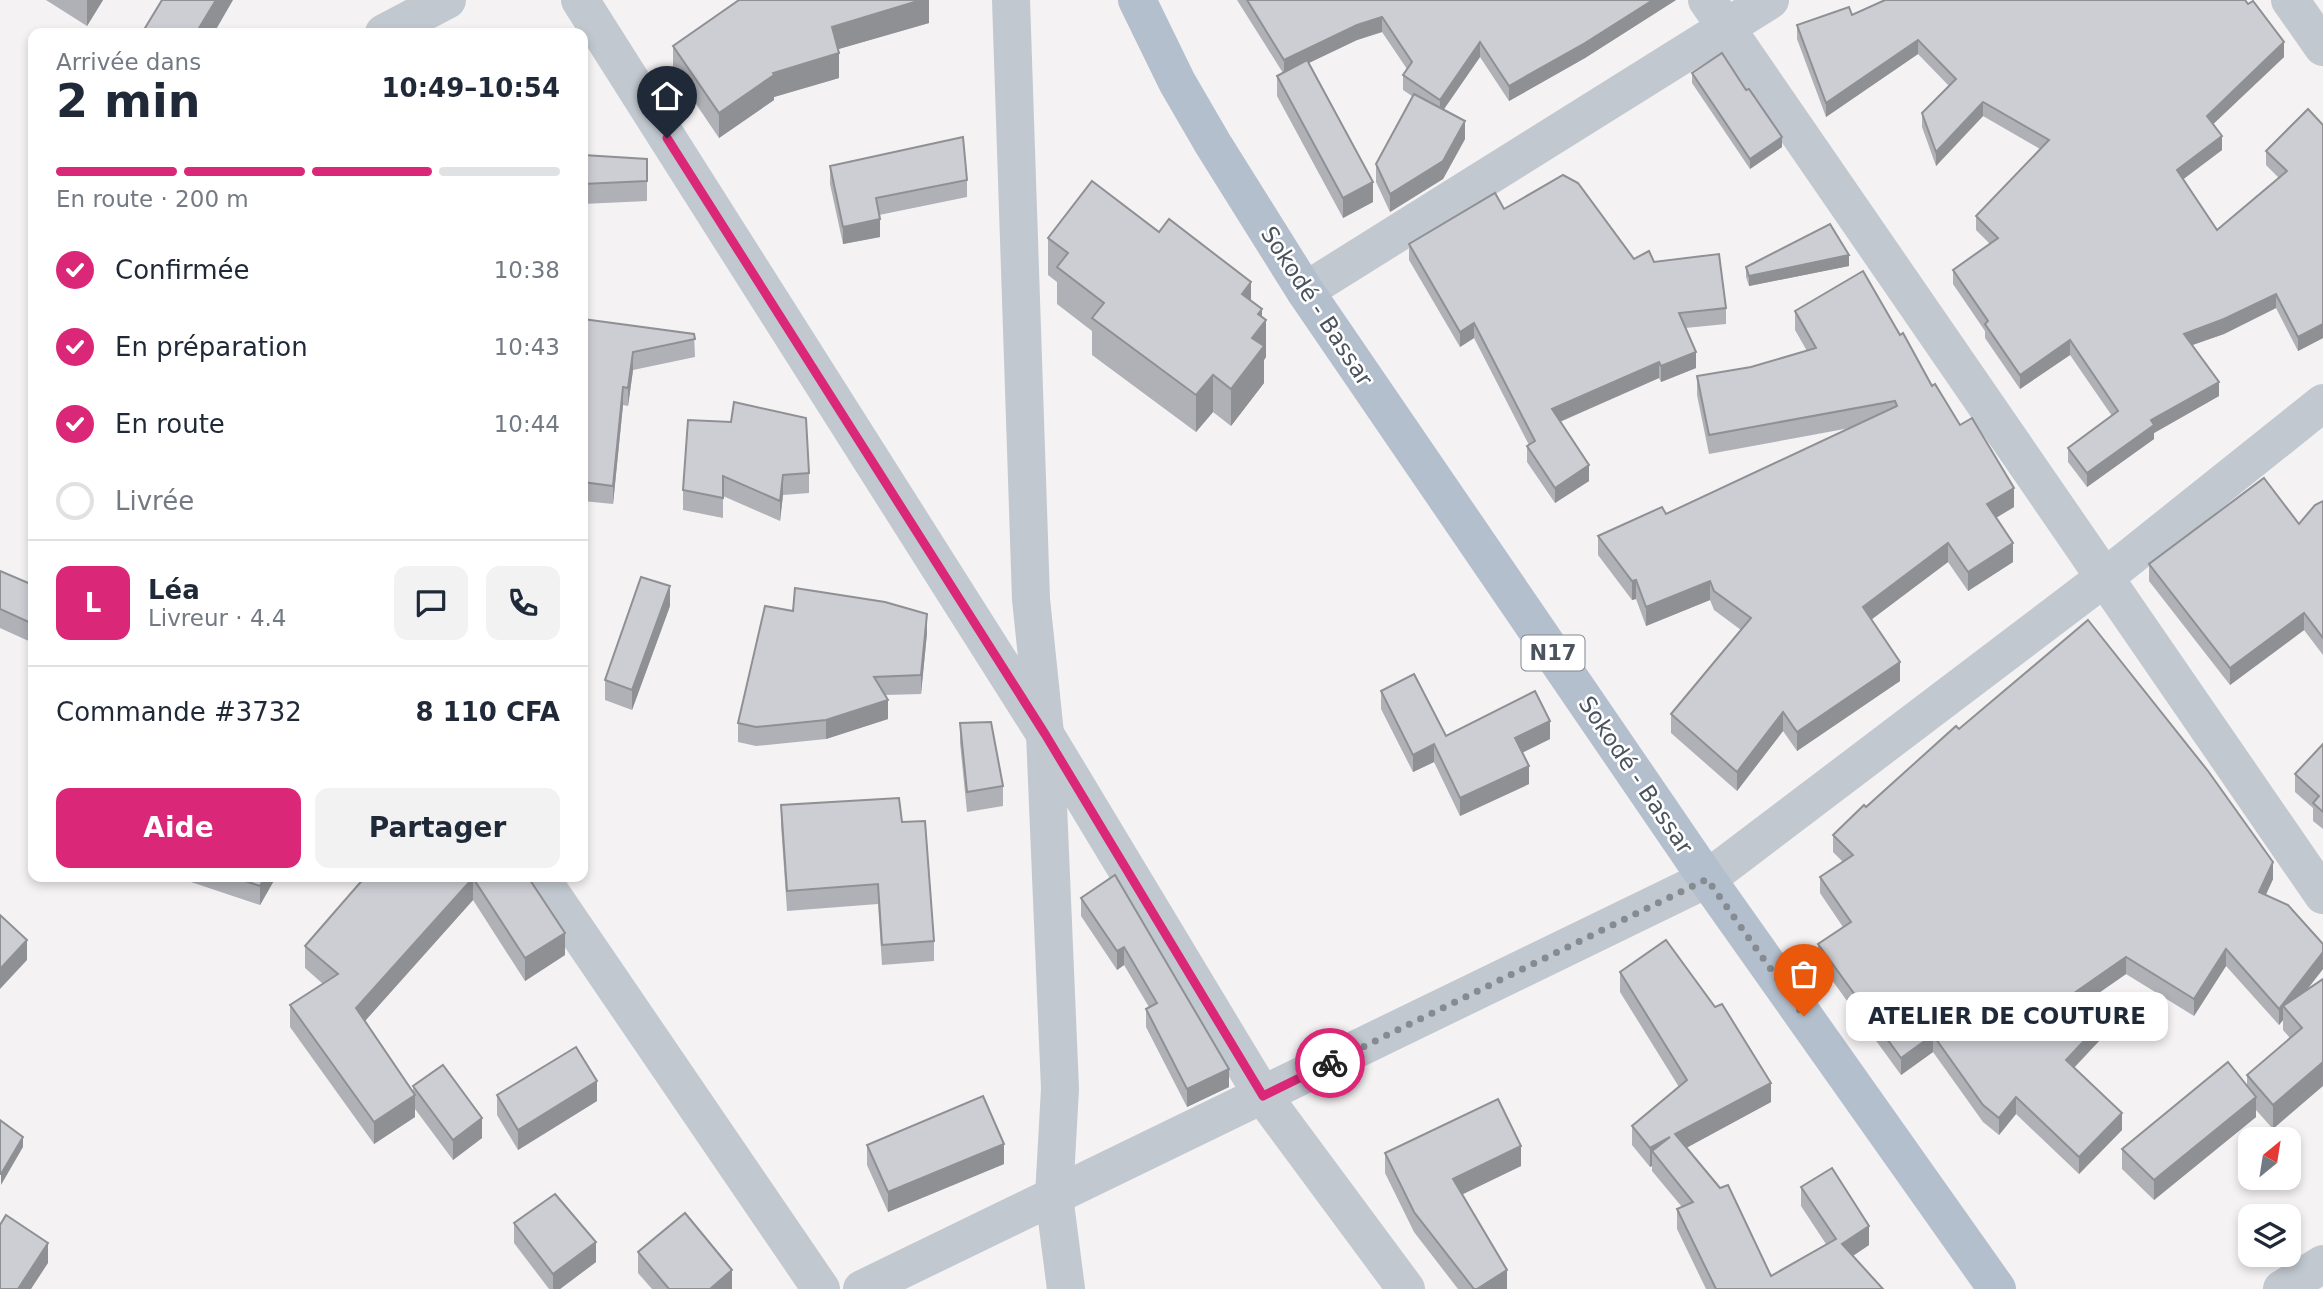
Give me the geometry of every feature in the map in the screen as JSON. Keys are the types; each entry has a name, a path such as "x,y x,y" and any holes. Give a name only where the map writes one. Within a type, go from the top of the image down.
{"main road":[{"name":"Sokodé - Bassar","path":"1137,0 1207,134 1305,291 1707,879 1997,1289"}],"street":[{"path":"394,28 447,0"},
{"path":"580,0 1045,734 1263,1096 1406,1289"},
{"path":"1011,0 1031,599 1045,734 1060,1089 1054,1196 1066,1289"},
{"path":"1305,291 1717,14 1770,0"},
{"path":"2290,0 2323,47"},
{"path":"1717,14 2323,895"},
{"path":"862,1289 1707,879 2105,578 2323,403"},
{"path":"543,882 821,1289"},
{"path":"2282,1289 2323,1264"}],"building":[{"path":"162,0 216,0 199,28 145,28"},
{"path":"739,0 921,0 832,27 839,53 773,73 774,75 719,113 673,46"},
{"path":"1247,0 1653,0 1509,86 1480,42 1440,100 1403,75 1412,62 1382,17 1357,25 1284,60"},
{"path":"1885,0 2245,0 2248,4 2253,1 2284,42 2207,116 2222,136 2177,170 2217,230 2287,171 2266,151 2308,109 2323,125 2323,324 2298,337 2276,294 2224,319 2184,334 2219,382 2151,420 2154,425 2087,473 2068,448 2118,411 2070,340 2020,375 1953,270 1998,238 1976,216 2049,140 1983,102 1936,152 1922,113 1956,79 1918,40 1826,103 1797,25 1849,7 1852,15"},
{"path":"1722,53 1782,137 1750,159 1692,73"},
{"path":"1307,60 1373,182 1343,198 1277,76"},
{"path":"1414,94 1465,121 1443,161 1390,194 1376,164"},
{"path":"963,137 967,180 876,198 880,219 843,227 830,166"},
{"path":"588,155 647,159 647,181 588,184"},
{"path":"1563,175 1578,183 1634,259 1649,251 1654,262 1719,254 1726,308 1679,313 1696,352 1661,366 1659,362 1552,409 1589,465 1555,488 1527,446 1535,441 1474,323 1460,332 1409,244 1495,193 1504,209"},
{"path":"1092,181 1159,232 1169,219 1251,282 1242,294 1262,309 1258,314 1266,320 1252,338 1264,346 1231,389 1213,375 1196,395 1092,318 1104,303 1057,267 1068,253 1048,238"},
{"path":"1830,224 1849,255 1749,276 1746,267"},
{"path":"1863,271 1900,335 1903,333 1932,386 1935,384 1960,425 1972,418 2014,488 1987,504 2013,543 1968,572 1948,543 1863,607 1900,662 1797,732 1783,712 1737,772 1671,714 1751,618 1714,591 1710,581 1646,607 1636,580 1632,581 1598,536 1662,507 1666,514 1897,406 1895,401 1709,435 1697,376 1751,367 1816,348 1795,311"},
{"path":"588,320 694,334 695,339 633,352 628,388 623,387 613,486 588,483"},
{"path":"734,402 806,418 809,473 783,475 780,501 723,476 723,498 683,490 688,420 731,422"},
{"path":"2264,478 2299,524 2315,505 2323,501 2323,638 2304,613 2230,668 2149,564"},
{"path":"0,571 28,583 28,622 0,609"},
{"path":"641,577 670,586 632,690 605,680"},
{"path":"795,588 885,602 927,614 921,675 874,677 888,700 826,720 756,727 738,723 765,606 793,611"},
{"path":"2088,620 2208,771 2273,862 2259,892 2288,905 2323,944 2323,952 2279,1009 2226,949 2194,999 2126,957 2070,996 2099,1025 2066,1060 2122,1113 2079,1157 2016,1097 1999,1118 1983,1105 1933,1035 1901,1058 1818,944 1851,922 1820,877 1853,855 1833,835 1956,726 1959,729"},
{"path":"1414,674 1446,736 1535,691 1550,721 1515,738 1529,766 1460,798 1434,744 1413,755 1381,691"},
{"path":"991,722 1003,786 967,792 960,723"},
{"path":"2323,744 2323,812 2313,803 2319,796 2295,774"},
{"path":"899,798 902,822 925,821 934,941 882,945 878,884 787,891 781,805"},
{"path":"1115,875 1229,1069 1187,1089 1146,1009 1157,1003 1124,947 1117,951 1081,898"},
{"path":"361,882 469,882 356,1008 415,1095 374,1122 290,1005 338,974 305,946"},
{"path":"476,882 531,882 565,933 525,958"},
{"path":"0,915 27,940 0,969"},
{"path":"1666,940 1715,1007 1722,1004 1771,1083 1675,1134 1720,1188 1728,1185 1771,1276 1836,1239 1801,1187 1832,1168 1869,1226 1842,1244 1883,1289 1716,1289 1677,1209 1693,1202 1652,1151 1670,1137 1650,1148 1632,1126 1687,1080 1620,972"},
{"path":"2323,979 2323,1062 2273,1105 2247,1075 2302,1028 2283,1006"},
{"path":"576,1047 597,1081 518,1130 497,1095"},
{"path":"2228,1062 2256,1097 2154,1180 2122,1149"},
{"path":"443,1065 482,1118 453,1140 413,1086"},
{"path":"983,1096 1004,1144 888,1192 867,1145"},
{"path":"1498,1099 1521,1146 1453,1179 1507,1270 1474,1289 1414,1212 1385,1153"},
{"path":"0,1120 23,1137 1,1174 0,1174"},
{"path":"555,1194 596,1242 553,1274 514,1223"},
{"path":"685,1213 732,1270 710,1289 669,1289 638,1252"},
{"path":"6,1215 48,1243 18,1289 0,1289 0,1225"}],"way so far":[{"path":"1330,1063 1707,879 1804,1016"}],"place":[{"name":"ATELIER DE COUTURE","path":"1804,1016"}],"route":[{"path":"667,138 1045,734 1263,1096 1330,1063"}]}
